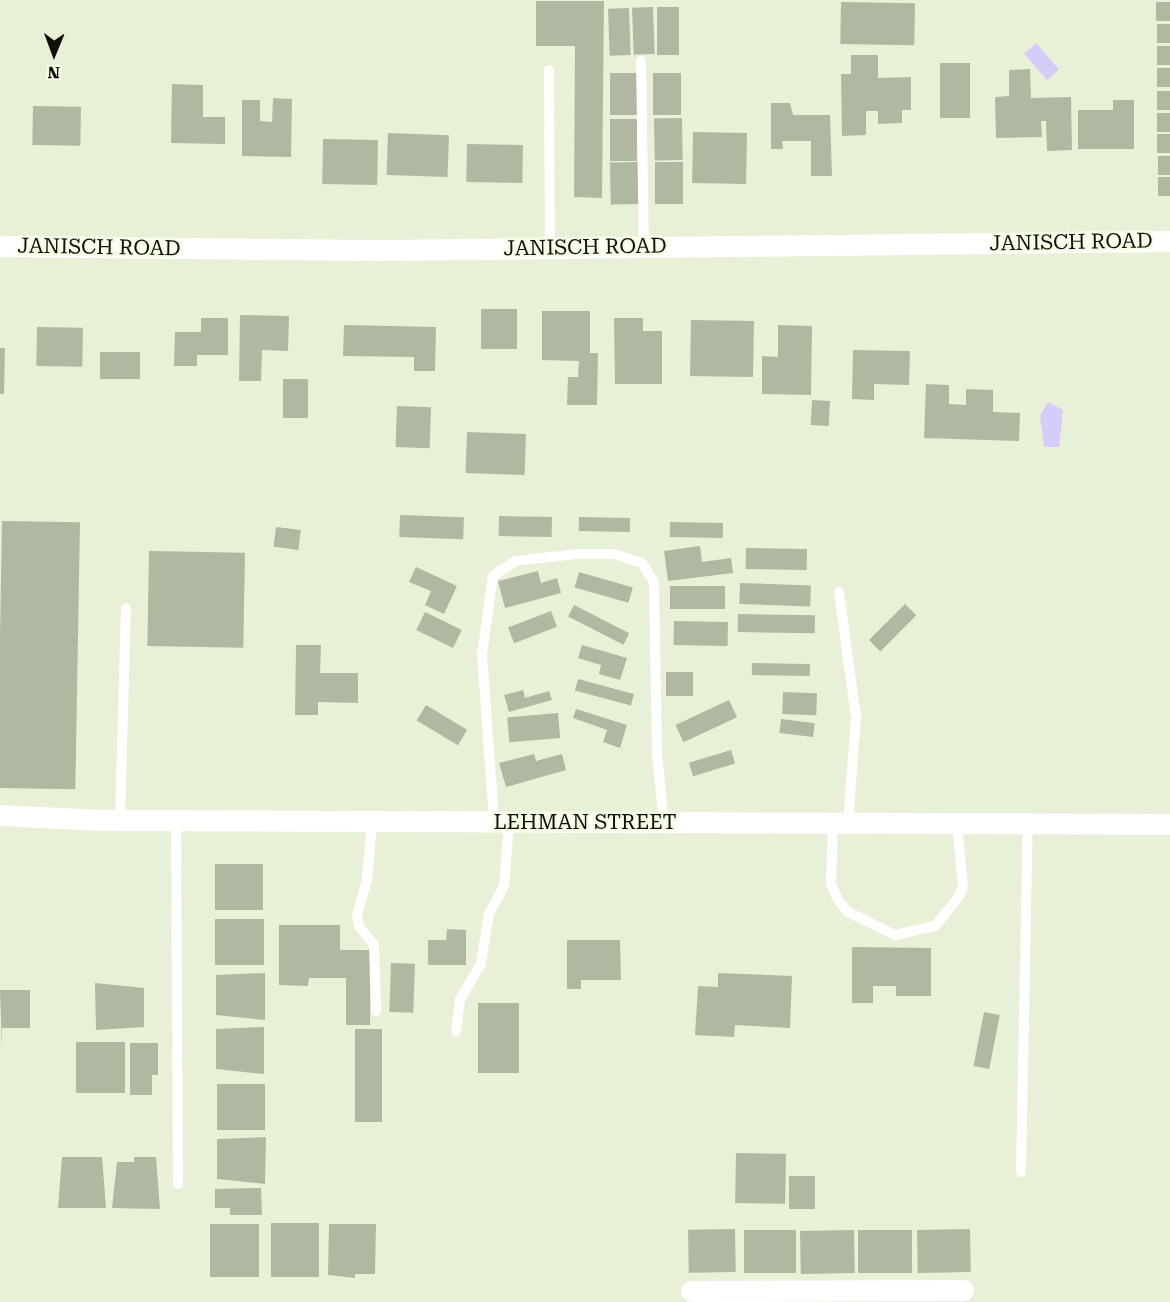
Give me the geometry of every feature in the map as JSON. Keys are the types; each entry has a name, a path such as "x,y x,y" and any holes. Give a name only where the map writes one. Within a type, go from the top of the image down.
{"street":[{"name":"JANISCH ROAD","path":"0,246 550,248 1170,241"},
{"name":"LEHMAN STREET","path":"0,814 120,820 1170,824"},
{"path":"691,1291 756,1297 905,1296 963,1290"}],"lane":[{"path":"641,61 644,247"},
{"path":"549,70 550,248"},
{"path":"456,1032 460,999 481,964 489,914 504,886 502,822 482,654 493,576 515,561 537,555 614,554 642,562 654,582 655,718 664,822"},
{"path":"838,592 856,717 831,884 838,900 848,912 895,935 935,926 958,898 963,887 957,823"},
{"path":"120,820 126,608"},
{"path":"176,820 178,1184"},
{"path":"372,821 367,880 357,914 359,926 374,945 376,1011"},
{"path":"1021,1172 1028,823"}],"shaded area":[{"path":"1036,43 1059,69 1047,80 1024,53"},
{"path":"1048,402 1063,410 1059,447 1044,447 1040,416"}],"building":[{"path":"536,1 604,1 602,198 574,197 575,46 536,46"},
{"path":"841,2 915,3 914,45 840,44"},
{"path":"1156,2 1170,2 1170,21 1156,21"},
{"path":"653,7 655,54 634,55 632,8"},
{"path":"657,7 679,7 679,55 657,55"},
{"path":"629,8 631,55 610,56 608,9"},
{"path":"1157,24 1170,24 1170,43 1157,43"},
{"path":"1157,46 1170,46 1170,65 1157,65"},
{"path":"851,55 878,55 878,78 911,77 911,110 902,110 902,123 878,124 878,111 866,111 866,135 842,136 841,74 851,74"},
{"path":"940,63 970,63 970,118 940,118"},
{"path":"1157,68 1170,68 1170,87 1157,87"},
{"path":"1030,69 1031,98 1071,97 1072,150 1047,151 1046,121 1041,121 1042,137 996,138 995,97 1009,96 1009,70"},
{"path":"610,73 638,73 638,115 610,115"},
{"path":"653,73 681,73 681,115 653,115"},
{"path":"172,84 203,85 203,117 225,117 225,144 171,143"},
{"path":"1157,91 1170,91 1170,110 1157,110"},
{"path":"273,98 292,99 291,157 242,156 242,100 260,100 260,121 272,122"},
{"path":"1113,100 1134,100 1134,149 1078,149 1078,110 1113,110"},
{"path":"771,103 790,103 793,115 830,115 832,176 811,176 811,141 782,141 783,149 771,149"},
{"path":"33,106 81,107 80,146 32,145"},
{"path":"1157,113 1170,113 1170,132 1157,132"},
{"path":"654,118 682,118 683,160 655,160"},
{"path":"610,119 637,119 637,161 610,161"},
{"path":"693,132 747,133 746,184 692,183"},
{"path":"388,133 449,135 447,177 387,175"},
{"path":"1157,134 1170,134 1170,153 1157,153"},
{"path":"323,139 378,140 377,185 322,184"},
{"path":"467,144 523,145 522,183 466,182"},
{"path":"1158,156 1170,156 1170,175 1158,175"},
{"path":"610,162 638,162 639,204 611,204"},
{"path":"655,162 683,162 683,204 655,204"},
{"path":"1158,177 1170,177 1170,196 1158,196"},
{"path":"481,309 517,309 517,349 481,349"},
{"path":"542,311 590,311 590,353 598,353 597,405 567,405 568,377 578,377 579,361 542,360"},
{"path":"240,315 289,316 288,351 262,350 261,381 239,381"},
{"path":"201,318 228,318 228,355 197,355 197,366 174,366 175,332 201,332"},
{"path":"614,318 643,318 643,331 662,331 662,384 615,384"},
{"path":"691,320 754,321 753,377 690,376"},
{"path":"344,325 436,327 435,371 414,371 414,357 343,356"},
{"path":"778,325 812,326 811,395 762,394 762,356 778,357"},
{"path":"37,327 83,328 82,367 36,366"},
{"path":"0,348 5,348 4,394 0,394"},
{"path":"853,350 910,351 909,385 874,384 874,400 852,399"},
{"path":"100,352 140,352 140,379 100,379"},
{"path":"283,379 308,379 308,418 283,418"},
{"path":"926,384 949,385 949,404 966,405 966,389 993,390 993,412 1020,413 1019,441 924,438"},
{"path":"812,400 830,401 829,426 811,425"},
{"path":"397,406 431,407 430,448 396,447"},
{"path":"467,432 526,434 525,475 466,473"},
{"path":"400,515 464,517 463,539 399,537"},
{"path":"499,516 552,517 552,537 499,536"},
{"path":"579,517 630,518 630,532 579,531"},
{"path":"2,521 80,522 75,789 0,788"},
{"path":"670,522 723,523 723,538 670,537"},
{"path":"276,527 301,530 298,550 274,547"},
{"path":"700,546 702,562 731,558 733,573 668,581 664,551"},
{"path":"746,548 807,549 807,570 746,569"},
{"path":"149,551 245,553 243,648 147,646"},
{"path":"416,567 457,586 444,614 425,605 431,591 409,582"},
{"path":"538,571 541,583 557,578 561,593 505,608 498,581"},
{"path":"579,572 633,587 628,603 575,587"},
{"path":"740,583 811,585 810,606 739,604"},
{"path":"670,586 725,586 725,609 670,609"},
{"path":"905,604 916,615 880,651 869,640"},
{"path":"574,605 629,633 623,645 568,617"},
{"path":"551,611 557,627 514,643 508,627"},
{"path":"425,612 462,630 453,648 416,630"},
{"path":"738,614 815,615 815,633 738,632"},
{"path":"674,621 728,622 728,646 674,645"},
{"path":"296,645 321,645 320,673 358,673 358,703 318,702 318,715 295,715"},
{"path":"582,645 627,658 620,680 599,674 601,665 578,658"},
{"path":"752,663 810,664 810,676 752,675"},
{"path":"666,672 693,672 693,696 666,696"},
{"path":"578,679 634,694 631,706 575,691"},
{"path":"523,690 525,698 549,691 552,700 509,712 504,695"},
{"path":"783,692 817,693 816,715 782,714"},
{"path":"729,700 737,717 684,742 676,725"},
{"path":"426,705 467,730 458,745 417,720"},
{"path":"576,709 627,725 620,748 603,742 607,730 573,718"},
{"path":"558,713 560,738 509,742 507,717"},
{"path":"781,719 815,723 813,737 779,733"},
{"path":"731,750 735,763 693,776 689,763"},
{"path":"534,754 536,761 562,754 566,770 506,787 499,763"},
{"path":"215,864 263,864 263,910 215,910"},
{"path":"215,919 264,919 264,965 215,965"},
{"path":"279,925 340,925 340,950 371,950 370,1025 346,1025 346,978 309,978 308,986 279,985"},
{"path":"447,929 466,930 466,965 428,965 428,940 446,940"},
{"path":"567,940 620,940 621,980 581,980 581,989 567,989"},
{"path":"852,947 931,948 931,996 896,996 896,986 873,986 873,1003 852,1003"},
{"path":"391,963 415,964 413,1013 389,1012"},
{"path":"265,973 265,1020 216,1015 216,975"},
{"path":"718,973 792,976 790,1028 735,1025 734,1037 695,1035 698,986 718,987"},
{"path":"95,983 144,988 144,1027 96,1030"},
{"path":"0,990 30,990 30,1028 2,1028 2,1049"},
{"path":"478,1003 519,1003 519,1073 478,1073"},
{"path":"984,1012 1000,1015 989,1069 974,1066"},
{"path":"264,1027 264,1074 216,1069 216,1029"},
{"path":"355,1029 382,1029 382,1122 355,1122"},
{"path":"76,1042 125,1042 125,1093 76,1093"},
{"path":"130,1043 158,1043 158,1075 152,1075 152,1095 130,1095"},
{"path":"217,1084 265,1084 265,1130 217,1130"},
{"path":"266,1137 265,1184 217,1179 217,1139"},
{"path":"736,1153 786,1154 785,1204 735,1203"},
{"path":"62,1157 102,1157 106,1208 58,1208"},
{"path":"134,1157 156,1157 160,1209 112,1208 117,1162 134,1162"},
{"path":"789,1176 815,1176 815,1209 789,1209"},
{"path":"261,1188 262,1215 230,1215 230,1208 215,1208 215,1189"},
{"path":"271,1223 319,1223 319,1277 271,1277"},
{"path":"210,1224 259,1224 259,1277 210,1277"},
{"path":"329,1224 376,1224 375,1274 355,1274 355,1278 328,1275"},
{"path":"735,1229 736,1272 689,1273 688,1230"},
{"path":"970,1229 971,1272 918,1273 917,1230"},
{"path":"744,1230 796,1230 796,1273 744,1273"},
{"path":"854,1230 855,1273 801,1274 800,1231"},
{"path":"858,1230 912,1230 912,1273 858,1273"}]}
